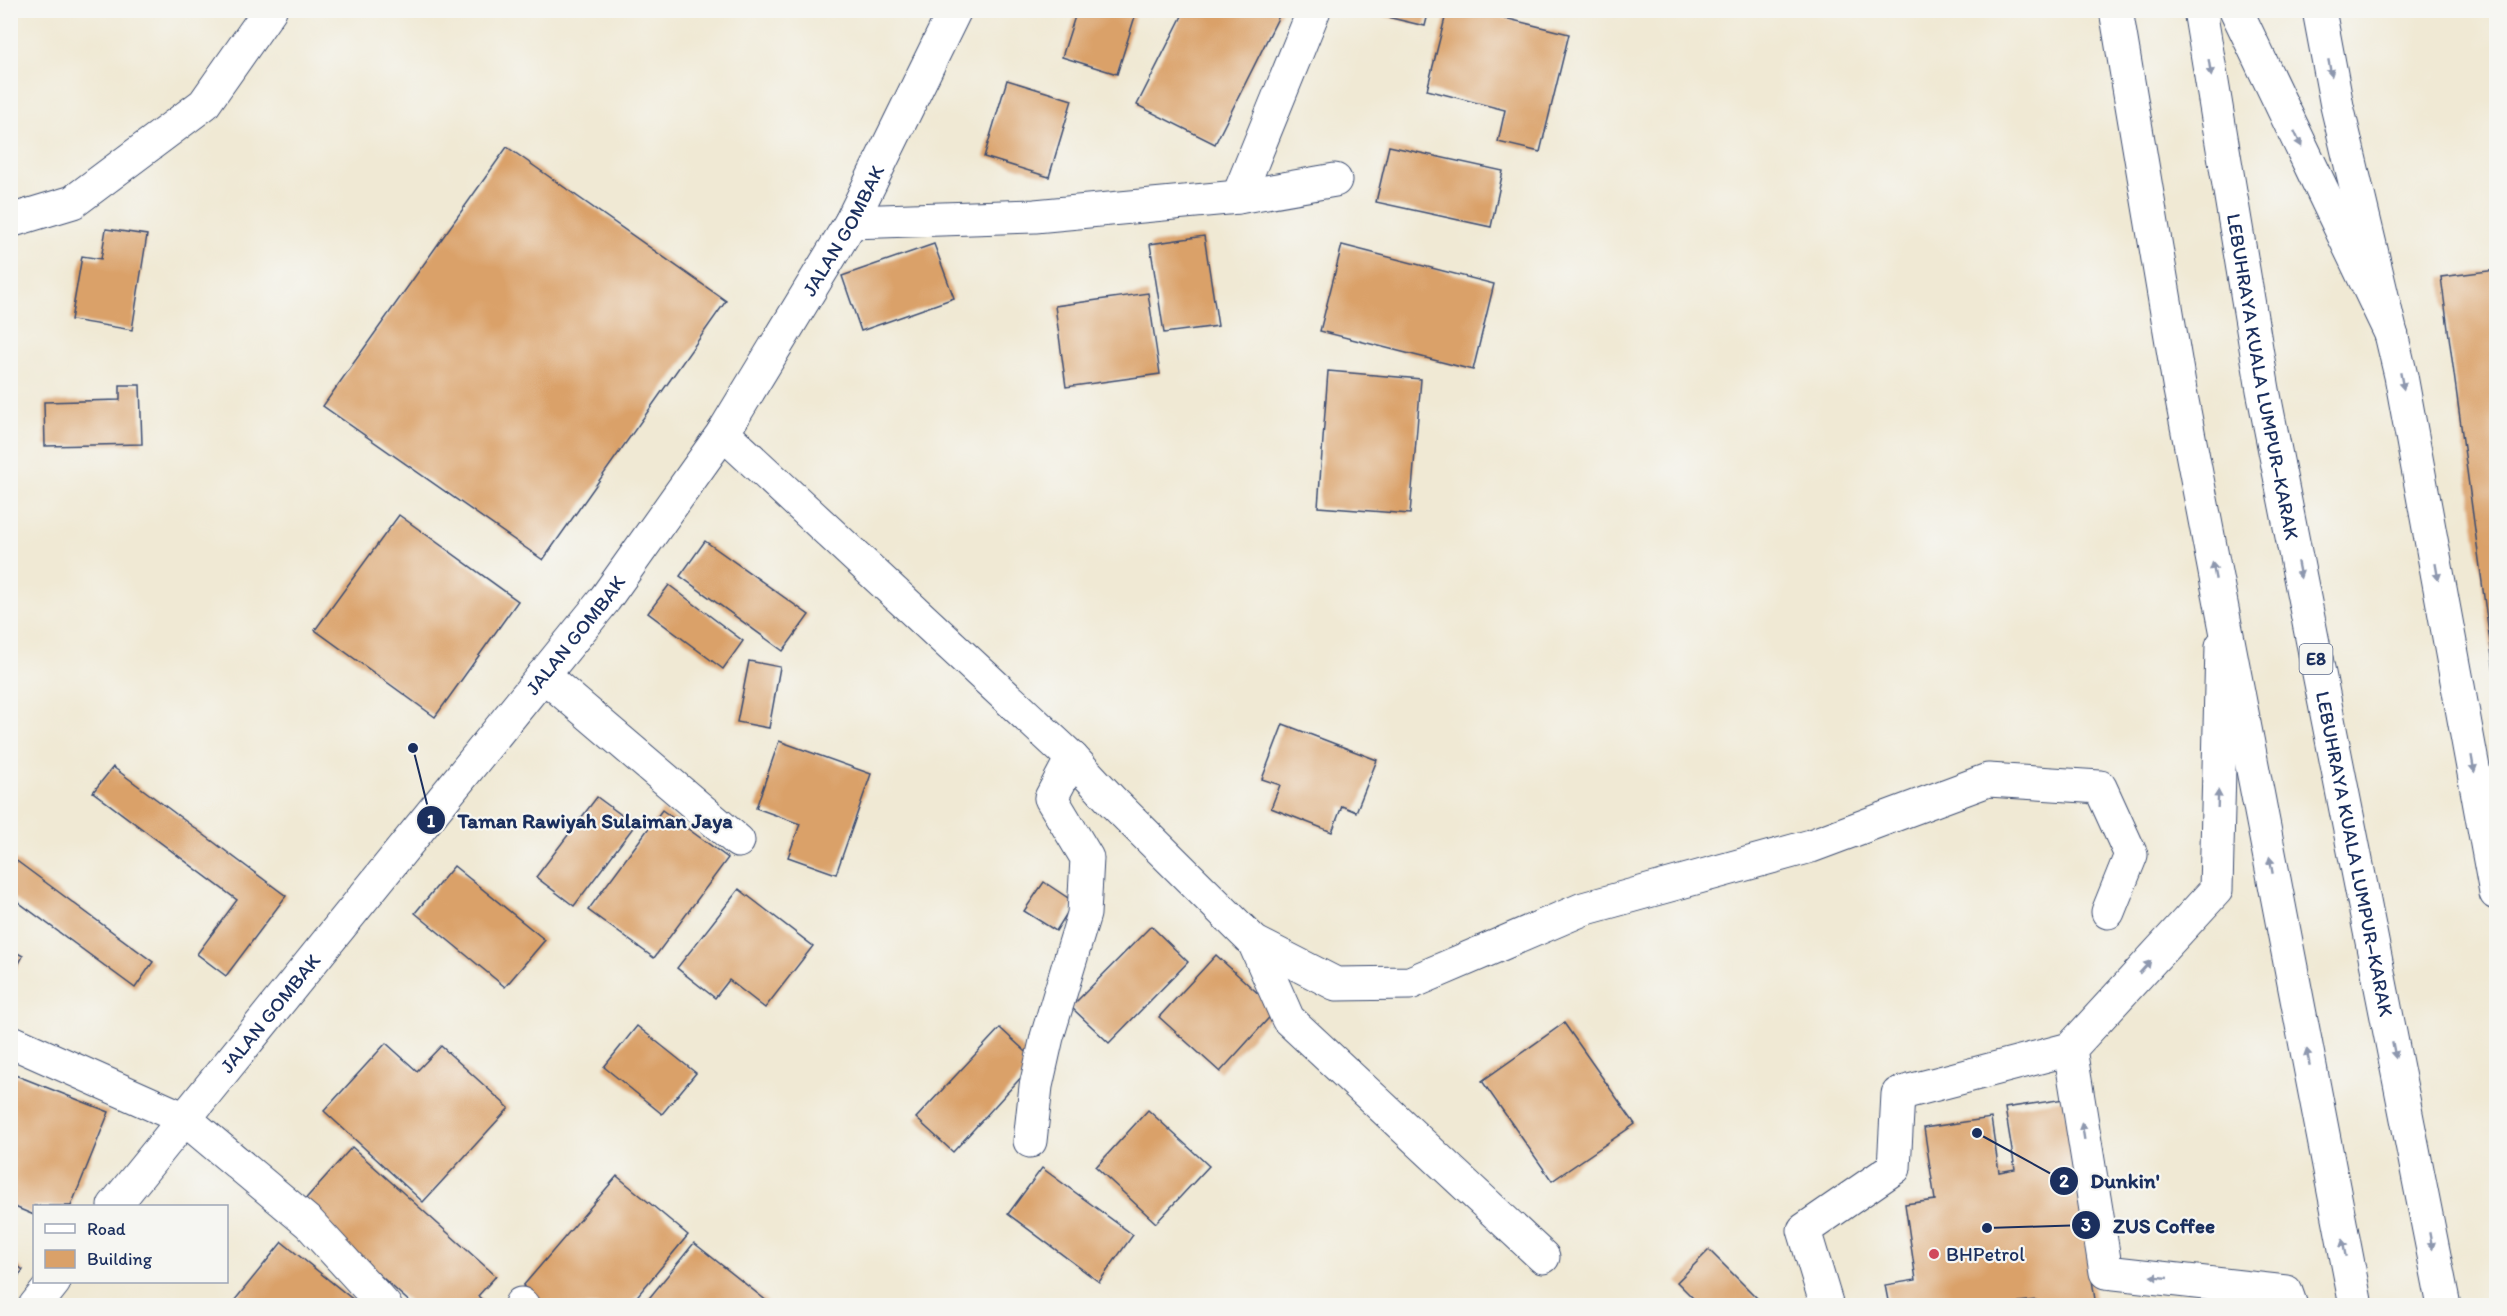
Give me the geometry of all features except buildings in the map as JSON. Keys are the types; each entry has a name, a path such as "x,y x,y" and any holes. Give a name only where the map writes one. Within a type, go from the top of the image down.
{"main road":[{"path":"10,221 73,202 204,104 270,10"},
{"name":"JALAN GOMBAK","path":"115,1205 605,599 723,432 851,222 955,10"},
{"path":"1238,197 1314,10"},
{"path":"2116,10 2180,390 2356,1305"},
{"name":"LEBUHRAYA KUALA LUMPUR–KARAK","path":"2200,10 2263,390 2444,1305"},
{"path":"2236,10 2392,336"},
{"path":"2319,10 2337,106 2402,376 2496,893"},
{"path":"851,222 1035,216 1238,197 1335,180"},
{"path":"723,432 1072,758 1112,801 1254,942 1336,984 1410,983 1583,909 1812,846 1988,780 2100,787 2131,855 2108,912"},
{"path":"1827,1305 1804,1230 1894,1168 1898,1094 2070,1050 2216,890 2223,620"},
{"path":"543,675 738,841"},
{"path":"1030,1141 1036,1086 1047,1037 1084,914 1087,858 1051,798 1072,758"},
{"path":"1254,942 1288,1019 1543,1257"},
{"path":"10,1041 185,1119 309,1223 385,1305"},
{"path":"2070,1050 2106,1272 2193,1294 2286,1292 2291,1305"},
{"path":"34,1305 52,1283"}],"place":[{"name":"Taman Rawiyah Sulaiman Jaya","path":"413,748"},
{"name":"Dunkin'","path":"1977,1133"},
{"name":"ZUS Coffee","path":"1987,1228"},
{"name":"BHPetrol","path":"1934,1254"}]}
